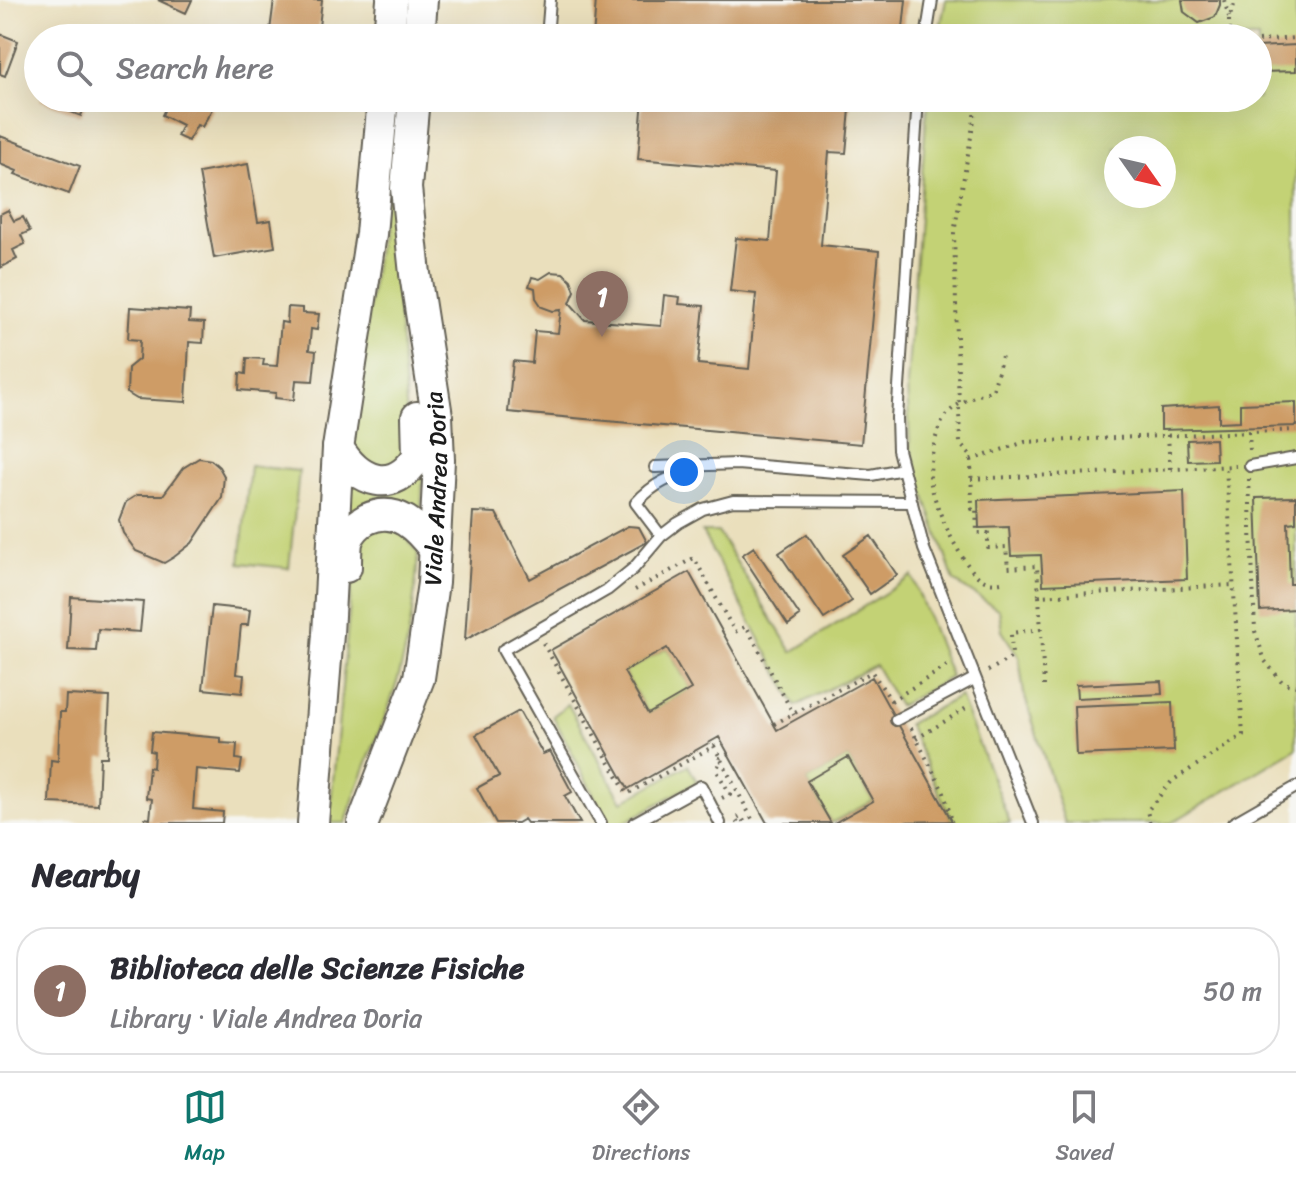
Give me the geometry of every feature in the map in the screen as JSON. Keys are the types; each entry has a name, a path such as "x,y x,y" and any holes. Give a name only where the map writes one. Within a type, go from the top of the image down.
{"main road":[{"path":"390,24 392,0"},
{"path":"420,24 422,0"},
{"path":"313,823 338,448 371,234 382,112"},
{"name":"Viale Andrea Doria","path":"363,823 419,678 433,583 439,460 437,416 415,274 406,188 413,112"},
{"path":"338,448 362,475 379,481 402,475 418,456 403,279 406,188"},
{"path":"328,634 345,579 347,541 360,523 386,514 398,517 421,532 434,549"}],"lane":[{"path":"548,24 550,0"},
{"path":"928,24 932,0"},
{"path":"917,112 897,418 898,450 924,549 1030,823"},
{"path":"1250,466 1296,458"},
{"path":"655,467 722,464 841,475 871,475 903,469"},
{"path":"661,536 636,503 652,486 673,476 722,464"},
{"path":"601,823 503,650 607,590 634,568 661,536 703,509 733,501 912,502"},
{"path":"900,717 974,679"},
{"path":"634,823 701,786 720,823"},
{"path":"1233,823 1296,787"}],"path":[{"path":"1224,0 1229,18"},
{"path":"1229,24 1236,0"},
{"path":"1272,40 1296,38"},
{"path":"974,112 954,233 960,444 971,456 972,509 976,508 977,533 988,533 988,548 1006,547 1008,568 1037,566 1044,686"},
{"path":"1001,582 982,580 968,565 934,494 930,477 945,416 960,403 993,390 1003,352"},
{"path":"971,460 1025,442 1296,430"},
{"path":"1168,435 1170,469"},
{"path":"971,479 1250,466 1255,631 1265,661 1283,683 1296,686"},
{"path":"1150,823 1147,811 1172,781 1243,735 1226,467"},
{"path":"625,595 694,558 735,632 746,626 794,715"},
{"path":"1039,596 1233,585"},
{"path":"974,679 1012,657 1011,633 1041,629"},
{"path":"542,640 627,794 714,746 754,823"},
{"path":"890,701 950,664"},
{"path":"774,724 872,672 916,739 944,793 952,821 949,823"},
{"path":"916,739 968,707"},
{"path":"720,758 728,754"},
{"path":"717,771 720,758"},
{"path":"738,823 735,819 741,816 745,823"}],"green space":[{"path":"946,0 1296,0 1296,749 1171,823 1065,823 1024,694 1019,657 1002,631 999,610 954,581 910,446 907,385 927,112 1272,112 1272,24 941,24"},
{"path":"395,112 403,112 396,187 395,264 409,444 402,459 374,469 351,443"},
{"path":"250,466 299,471 289,568 240,563"},
{"path":"423,473 421,516 345,520 347,481"},
{"path":"399,527 418,553 405,650 384,721 346,823 329,823 354,561 367,531"},
{"path":"702,532 718,532 792,652 912,576 951,677 899,706 875,665 796,706"},
{"path":"667,648 691,689 648,714 624,672"},
{"path":"960,696 1010,823 950,823 952,821 908,724"},
{"path":"568,704 622,802 688,765 697,782 623,823 608,823 553,716"},
{"path":"848,757 873,801 831,823 807,781"}],"building":[{"path":"158,0 192,0 186,13"},
{"path":"274,0 322,0 319,24 271,24"},
{"path":"596,0 906,0 903,24 594,24"},
{"path":"1182,0 1220,0 1220,5 1215,17 1199,23 1184,12"},
{"path":"0,34 18,41 5,76 0,74"},
{"path":"1296,45 1296,71 1272,72 1272,46"},
{"path":"164,112 210,112 202,127 197,125 188,141 177,136 182,125 162,115"},
{"path":"642,112 850,112 846,153 829,152 821,245 879,251 861,444 508,412 513,361 532,363 535,331 558,333 561,310 542,307 536,298 535,288 529,286 532,277 540,279 551,272 563,273 571,280 575,291 570,303 585,320 661,326 664,295 680,297 679,304 704,306 698,364 749,369 756,294 730,291 736,238 770,241 776,171 638,159"},
{"path":"0,136 80,166 69,194 15,174 17,171 0,164"},
{"path":"248,164 258,222 271,220 275,247 214,258 199,173"},
{"path":"8,210 14,221 23,217 30,231 21,235 25,244 13,250 17,259 0,268 0,214"},
{"path":"130,307 190,311 189,322 204,323 203,343 189,342 186,402 137,399 127,393 128,368 139,359 140,340 128,339"},
{"path":"288,307 302,308 302,313 319,314 317,330 311,329 309,350 316,351 313,381 296,380 294,400 275,398 276,393 239,390 240,373 246,374 247,358 264,359 263,365 277,366 281,322 287,323"},
{"path":"1296,402 1296,426 1161,430 1161,409 1219,405 1219,422 1240,421 1240,404"},
{"path":"1215,439 1216,460 1188,461 1187,440"},
{"path":"199,458 211,460 224,476 222,498 192,543 164,563 136,551 123,533 119,520 126,502 137,495 163,495 183,468"},
{"path":"1184,491 1187,579 1043,585 1041,555 1011,556 1009,527 979,528 978,500"},
{"path":"1296,497 1296,522 1288,523 1290,584 1296,584 1296,609 1260,611 1256,498"},
{"path":"473,512 496,513 530,579 628,526 639,527 647,542 465,640"},
{"path":"807,534 852,601 824,619 779,553"},
{"path":"871,536 897,575 870,594 843,555"},
{"path":"754,547 800,616 788,625 742,555"},
{"path":"689,572 777,730 872,677 952,821 834,823 873,801 848,757 807,781 831,823 767,823 719,737 628,789 551,650","holes":["667,648 691,689 648,714 624,672"]},
{"path":"71,597 143,602 140,632 98,629 96,651 68,650"},
{"path":"212,606 250,610 248,625 241,625 236,674 244,675 242,693 203,689"},
{"path":"1161,681 1162,694 1077,698 1076,685"},
{"path":"66,695 110,697 107,757 100,757 98,805 49,803 51,760 58,761 60,712 65,712"},
{"path":"1172,702 1174,751 1076,755 1074,706"},
{"path":"519,711 543,754 550,751 572,792 565,796 580,823 527,823 524,819 517,823 496,823 477,788 499,776 476,735"},
{"path":"152,732 221,738 221,743 237,744 236,759 242,760 240,773 196,769 193,809 223,812 222,823 144,823 145,818 150,819 152,799 146,798 149,767 153,768 154,752 150,751"}],"place":[{"name":"Biblioteca delle Scienze Fisiche","path":"602,337"}]}
